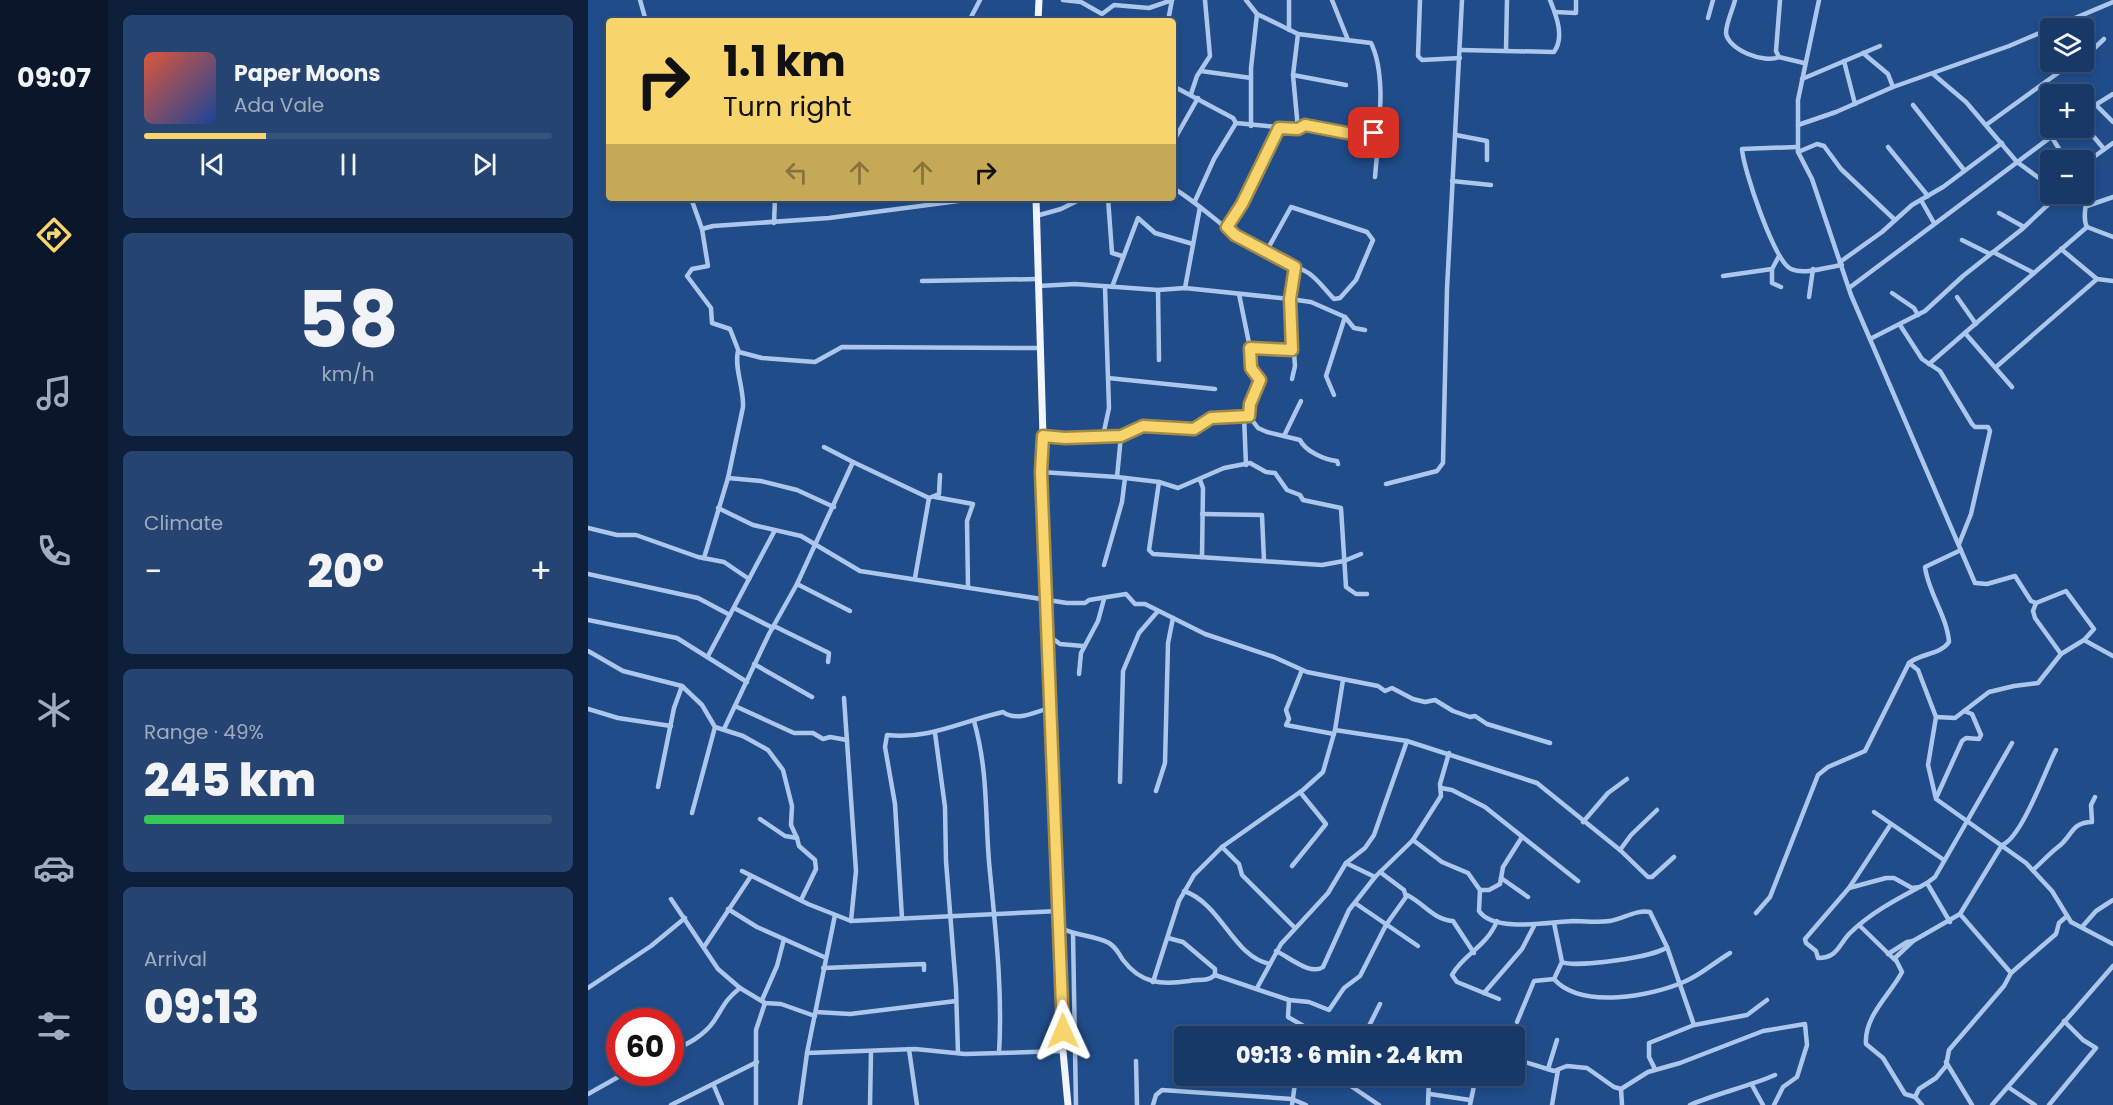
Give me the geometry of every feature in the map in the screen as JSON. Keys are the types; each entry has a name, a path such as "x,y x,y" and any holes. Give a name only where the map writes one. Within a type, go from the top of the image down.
{"main road":[{"path":"1038,18 1039,0"},
{"path":"1036,201 1043,436 1041,472 1063,1052 1068,1105"}],"street":[{"path":"640,0 645,18"},
{"path":"971,18 981,0"},
{"path":"1063,0 1081,2 1102,14 1114,5 1149,8 1172,0 1169,18"},
{"path":"1191,94 1210,56 1206,0"},
{"path":"1246,0 1257,14 1298,34 1371,43 1379,61 1380,110 1376,128 1371,137"},
{"path":"1288,30 1289,0"},
{"path":"1332,0 1348,40"},
{"path":"1420,0 1417,54 1420,59 1460,58"},
{"path":"1386,484 1437,471 1443,463 1452,181 1462,0"},
{"path":"1506,50 1507,0"},
{"path":"1461,50 1556,51 1559,31 1550,0"},
{"path":"1555,12 1576,13 1576,0"},
{"path":"1708,18 1713,0"},
{"path":"1735,0 1726,32 1728,38 1743,52 1756,58 1779,57 1804,63"},
{"path":"1779,57 1776,43 1780,0"},
{"path":"1819,0 1804,63 1797,149 1812,179 1849,288 1975,583 1987,584 2015,576 2031,601 2036,603"},
{"path":"1798,124 1855,104 1893,87 1933,75 2113,3"},
{"path":"1251,126 1251,78 1257,14"},
{"path":"1298,34 1293,75 1298,129"},
{"path":"2094,48 2104,39"},
{"path":"1802,79 1880,46"},
{"path":"1863,53 1888,74 1893,87"},
{"path":"1844,61 1855,104"},
{"path":"1201,71 1251,78"},
{"path":"1986,125 2059,72"},
{"path":"1293,75 1346,85"},
{"path":"1933,75 1966,102 2017,162 2040,179"},
{"path":"1176,87 1233,117 1236,123"},
{"path":"2113,94 2096,105 2113,122"},
{"path":"1176,137 1198,98"},
{"path":"1913,105 1964,170"},
{"path":"1236,123 1298,129 1305,125 1371,137 1378,143 1375,177"},
{"path":"1195,201 1214,159 1236,123"},
{"path":"1227,227 1242,204 1279,128"},
{"path":"1456,135 1487,141 1487,160"},
{"path":"2094,137 2104,149"},
{"path":"1849,288 2048,138"},
{"path":"1895,220 1841,169 1824,146 1817,144 1797,149 1742,149 1755,197 1779,256 1783,263 1794,270 1841,264 1921,200 2001,143"},
{"path":"2094,156 2113,143"},
{"path":"1888,147 1928,196"},
{"path":"1990,151 2008,151"},
{"path":"1452,181 1491,185"},
{"path":"1176,190 1266,252 1307,271 1326,288 1332,298 1337,300 1356,280 1373,240 1367,232 1291,207 1266,252"},
{"path":"2113,197 2087,206 2084,220 2087,227 2113,237"},
{"path":"1921,200 1934,223"},
{"path":"693,201 702,229 708,266 692,269 687,276 711,308 711,323 732,331 738,351 737,359 744,396 728,478 704,558"},
{"path":"774,223 775,201"},
{"path":"932,201 933,205"},
{"path":"702,229 713,226 774,223 959,201"},
{"path":"1036,216 1061,209 1077,201"},
{"path":"1108,201 1112,253 1122,256"},
{"path":"1870,339 1918,315 2024,227 2047,204"},
{"path":"1185,288 1200,207"},
{"path":"1999,213 2024,227"},
{"path":"1112,287 1138,218 1155,233 1194,244"},
{"path":"1929,364 2087,227"},
{"path":"1962,240 2034,273"},
{"path":"2061,249 2097,279 2113,281"},
{"path":"1779,256 1772,269 1772,283 1781,287"},
{"path":"1292,379 1295,366 1292,350 1290,299 1295,267"},
{"path":"1723,276 1772,269"},
{"path":"1809,297 1814,269"},
{"path":"1996,367 2069,306 2078,293 2097,279"},
{"path":"922,281 1075,284 1158,290 1185,288 1290,299 1311,302 1345,317 1354,327 1365,330"},
{"path":"1103,435 1109,408 1106,287"},
{"path":"1158,290 1159,360"},
{"path":"1892,293 1914,308 1918,315"},
{"path":"1239,294 1250,348 1251,368 1260,380 1246,416 1246,465"},
{"path":"1957,297 1976,324"},
{"path":"1334,395 1326,376 1345,317"},
{"path":"1900,325 1910,343 1929,364 1940,371 1975,428 1988,427 1990,431 1971,514 1959,544"},
{"path":"1965,333 2012,387"},
{"path":"738,351 762,358 815,362 842,347 1040,348"},
{"path":"1250,348 1292,350"},
{"path":"1108,378 1215,389"},
{"path":"1284,436 1301,401"},
{"path":"1043,436 1065,438 1121,436 1143,426 1194,429 1211,418 1246,416 1258,428 1300,440 1305,448 1328,461 1337,461 1338,464"},
{"path":"1117,477 1121,436"},
{"path":"824,447 929,498 936,497 973,504 967,521 968,586"},
{"path":"724,729 754,664 797,584 853,462"},
{"path":"1041,472 1117,477 1159,482 1178,488 1224,468 1250,464 1266,472 1275,473 1287,490 1300,495 1303,500 1341,508 1344,561 1347,574 1346,587 1356,594 1367,594"},
{"path":"936,497 939,494 940,475"},
{"path":"728,478 761,481 797,490 834,507"},
{"path":"1104,565 1122,502 1125,478"},
{"path":"1200,480 1203,488 1202,557"},
{"path":"1159,482 1149,552 1165,556 1318,565 1344,561 1361,554"},
{"path":"915,578 929,498"},
{"path":"718,508 743,522 774,532 793,533 860,571 968,586 1027,598 1085,603 1089,600 1126,594 1135,604 1145,604 1205,634 1285,661 1302,670 1378,686 1385,691 1392,688 1425,702 1435,700 1453,711 1470,717 1475,716 1487,724 1550,743"},
{"path":"1202,514 1262,515 1264,561"},
{"path":"588,528 617,535 636,535 704,558 724,562 749,579"},
{"path":"708,656 774,532"},
{"path":"1756,914 1770,897 1818,775 1828,767 1865,751 1909,663 1920,656 1940,650 1949,642 1947,628 1937,607 1924,567 1961,550"},
{"path":"588,574 698,598 730,615"},
{"path":"797,584 850,612"},
{"path":"1936,717 1950,719 1989,692 2038,683 2061,654 2084,640 2094,629 2094,625 2070,593 2063,590 2036,603 2033,611 2035,618 2061,654"},
{"path":"1079,674 1083,646 1098,621 1104,599"},
{"path":"734,608 829,653 828,662"},
{"path":"1120,782 1123,671 1139,633 1158,611"},
{"path":"1156,791 1165,763 1168,643 1173,618"},
{"path":"588,620 677,638 708,656 718,666 747,682"},
{"path":"1048,635 1060,644 1083,646"},
{"path":"2084,640 2113,656"},
{"path":"588,651 623,671 682,686 702,705 715,727 692,813"},
{"path":"1909,663 1918,670 1936,717 1928,760 1936,799 2033,870 2052,891 2071,922 2113,944"},
{"path":"754,664 812,697"},
{"path":"1302,670 1286,710 1289,719 1286,725 1407,741 1537,783 1620,850 1648,876 1652,877 1674,857"},
{"path":"1153,982 1184,891 1197,871 1222,847 1300,792 1323,772 1334,732 1342,680"},
{"path":"658,787 674,708 682,686"},
{"path":"844,698 856,871 851,921"},
{"path":"735,706 794,733 813,733 823,739 847,740"},
{"path":"902,918 895,804 885,747 887,735 935,733 1003,712 1008,716 1029,715 1051,707"},
{"path":"588,709 618,718 671,726"},
{"path":"1936,799 1940,785 1962,741 1965,738 1978,739 1981,735 1972,714 1964,711"},
{"path":"974,722 986,774 993,912 998,956 999,1053"},
{"path":"715,727 765,747 778,761 789,793 792,825 799,846 816,864 801,900"},
{"path":"935,733 945,807 958,1053"},
{"path":"1257,988 1276,951 1328,893 1346,863 1365,848 1374,835 1407,741"},
{"path":"1891,824 1849,888 1805,939 1816,951 1818,958 1828,958 1836,953 1846,936 1875,912 1935,877 2012,743"},
{"path":"1888,954 1907,942 1950,922 1960,914 2002,846 2008,842 2024,817 2042,785 2056,750"},
{"path":"1276,951 1311,970 1321,969 1333,949 1347,913 1375,877 1413,840 1441,796 1440,784 1449,753"},
{"path":"1584,822 1608,793 1628,779"},
{"path":"1441,788 1452,790 1485,807 1578,881"},
{"path":"1292,866 1326,824 1300,792"},
{"path":"2033,870 2052,849 2058,848 2074,827 2092,822 2091,805 2095,797"},
{"path":"1620,850 1630,835 1657,810"},
{"path":"1874,812 1944,860"},
{"path":"760,819 785,836 797,838"},
{"path":"1480,890 1495,887 1501,878 1503,867 1522,837"},
{"path":"1413,840 1442,862 1468,873 1480,890 1479,911 1488,919 1534,926 1608,921 1647,911 1653,915 1667,947 1694,1025"},
{"path":"1222,847 1239,864 1242,875 1295,928"},
{"path":"1346,863 1375,877"},
{"path":"742,871 851,921 993,912 1059,911"},
{"path":"1380,872 1434,916 1455,922 1474,953"},
{"path":"704,947 751,876"},
{"path":"1501,878 1528,897"},
{"path":"1849,888 1886,878 1894,878 1912,888 1920,887"},
{"path":"1927,883 1950,922"},
{"path":"1184,891 1197,895 1218,914 1249,955 1270,964"},
{"path":"1060,928 1073,934 1102,940 1116,948 1128,966 1142,979 1169,984 1207,980 1215,975 1290,1000 1309,1002 1329,1010 1344,988 1360,976 1386,925 1407,895"},
{"path":"671,899 718,969 740,988 763,1002 781,1004 815,1014 850,1014 956,1001"},
{"path":"2082,927 2096,911 2113,900"},
{"path":"1356,903 1418,946"},
{"path":"728,909 756,927 825,957"},
{"path":"1960,914 2011,973"},
{"path":"800,1105 807,1053 835,915"},
{"path":"1915,1097 1919,1089 1936,1078 1946,1062 1949,1050 2004,986 2011,973 2056,934 2059,923 2067,916"},
{"path":"588,988 651,946 685,918"},
{"path":"1497,921 1491,934 1452,975 1457,982 1500,999"},
{"path":"1554,924 1562,962 1554,979"},
{"path":"1859,925 1895,960 1902,972 1875,1010 1866,1044 1882,1058 1905,1094 1915,1097 1922,1105"},
{"path":"1484,993 1522,949 1534,926"},
{"path":"1073,934 1076,1105"},
{"path":"1168,938 1183,942 1215,969 1215,975"},
{"path":"756,1105 757,1023 784,939"},
{"path":"1895,960 1913,941"},
{"path":"1562,962 1577,965 1629,958 1649,955 1667,947"},
{"path":"1517,1022 1534,981 1554,979 1585,996 1603,995 1613,999 1679,983 1730,953"},
{"path":"823,968 924,964 924,970"},
{"path":"1992,1105 2113,966"},
{"path":"684,1045 708,1028 724,1001 740,988"},
{"path":"1290,1000 1288,1017 1302,1026"},
{"path":"1655,1069 1649,1057 1649,1043 1694,1025 1731,1016 1747,1015 1767,1000"},
{"path":"1369,1026 1380,1004"},
{"path":"2049,1105 2097,1048 2083,1041 2064,1021"},
{"path":"1621,1089 1633,1079 1655,1069 1687,1060 1763,1031 1805,1024 1807,1045 1797,1077 1783,1087 1774,1105"},
{"path":"1548,1069 1557,1040"},
{"path":"807,1053 909,1049 958,1053 1063,1052"},
{"path":"909,1049 917,1105"},
{"path":"870,1105 871,1052"},
{"path":"1136,1061 1137,1105"},
{"path":"671,1105 714,1086 757,1062"},
{"path":"1525,1062 1558,1070 1567,1066 1587,1068 1614,1087 1621,1089"},
{"path":"1946,1062 1972,1105"},
{"path":"1552,1105 1558,1070"},
{"path":"1690,1105 1710,1096 1752,1085 1775,1075"},
{"path":"588,1094 606,1084"},
{"path":"1752,1085 1763,1105"},
{"path":"714,1086 722,1105"},
{"path":"1292,1102 1294,1086"},
{"path":"1351,1086 1379,1105"},
{"path":"1428,1105 1430,1086"},
{"path":"1430,1094 1470,1102 1474,1086"},
{"path":"2008,1087 2036,1105"},
{"path":"1621,1089 1622,1105"},
{"path":"1153,1105 1156,1095 1162,1090 1306,1105"}],"route":[{"path":"1063,1031 1041,472 1043,436 1065,438 1121,436 1143,426 1194,429 1211,418 1249,416 1250,404 1260,380 1251,368 1250,348 1292,350 1290,299 1295,267 1235,235 1227,227 1242,204 1279,128 1298,129 1305,125 1368,137 1374,133"}]}
